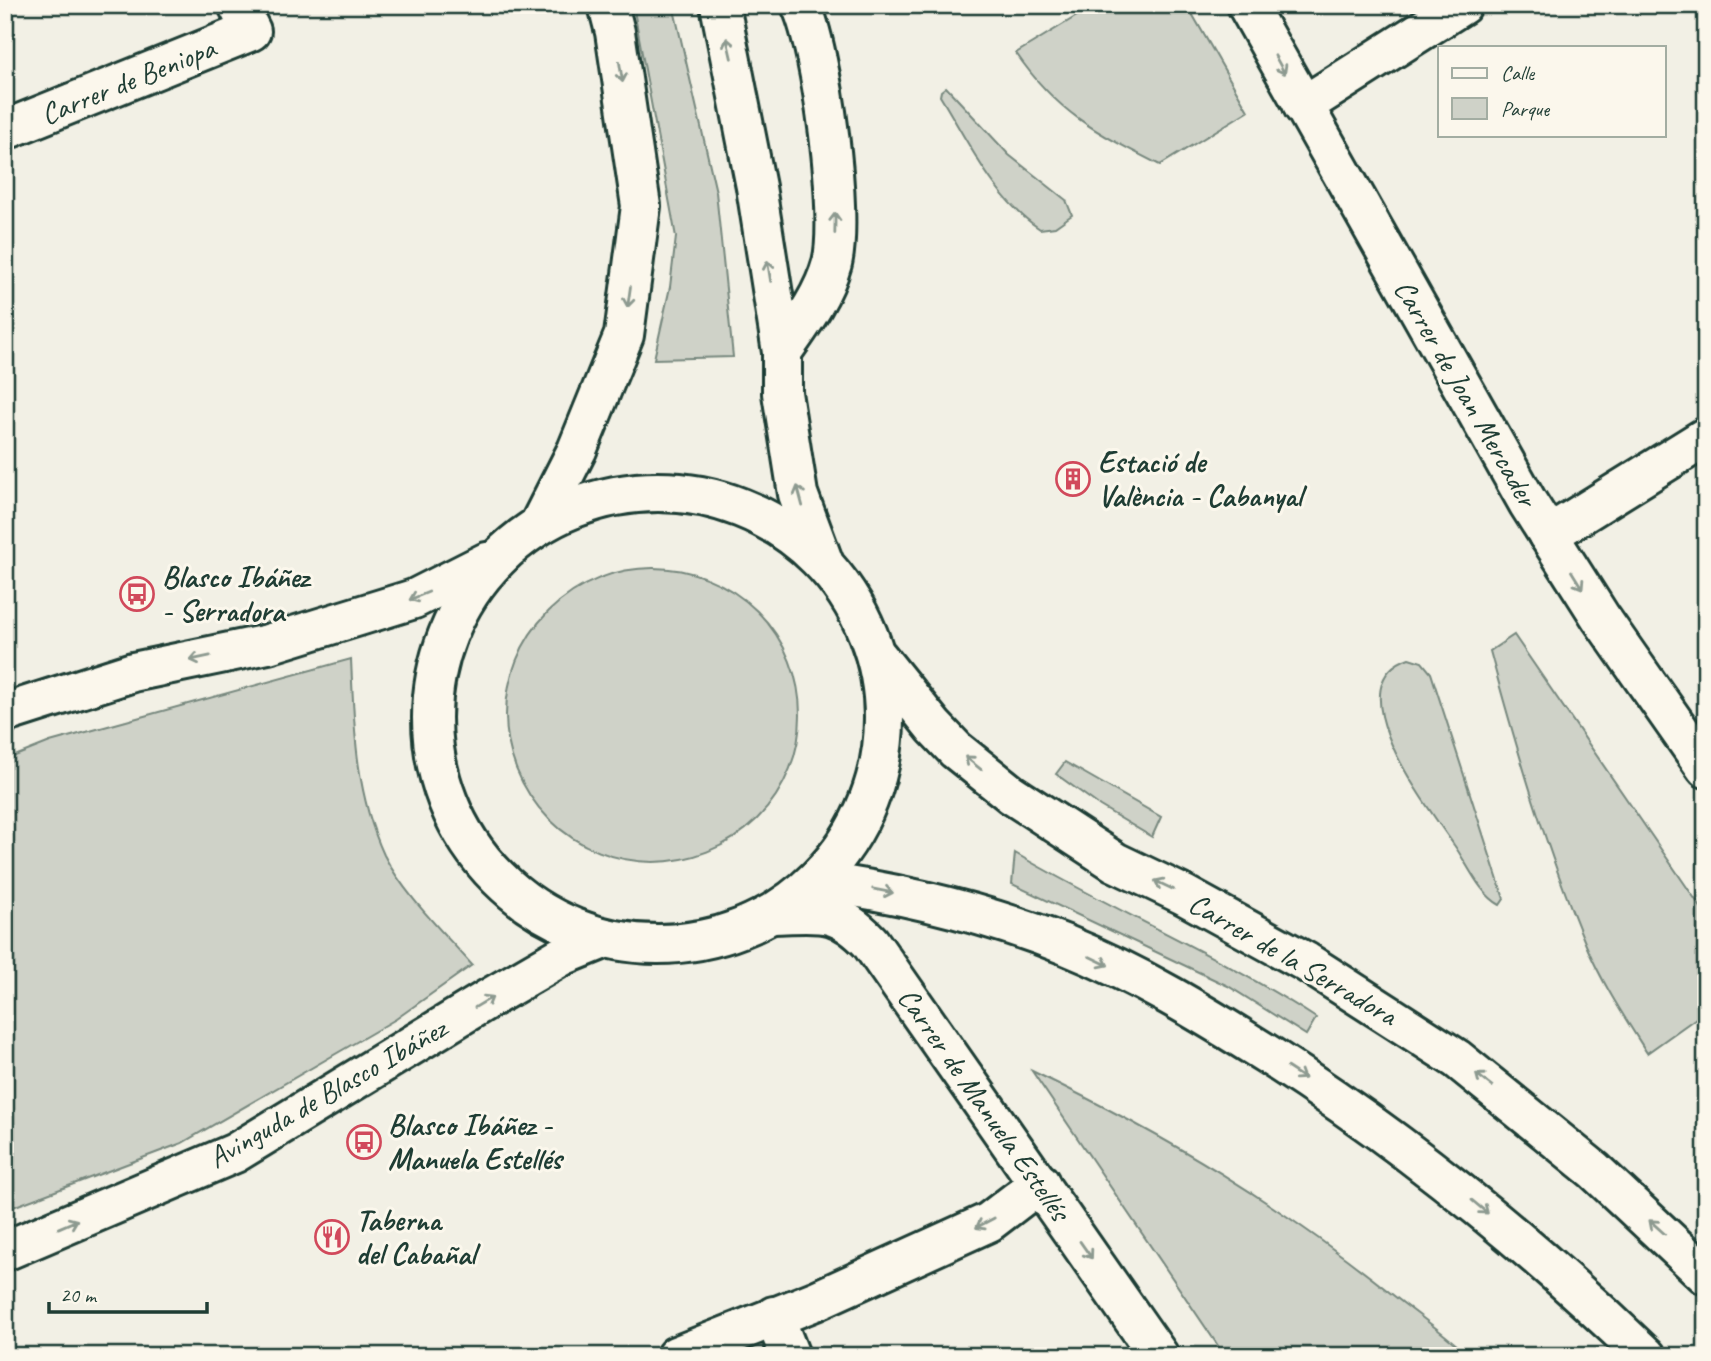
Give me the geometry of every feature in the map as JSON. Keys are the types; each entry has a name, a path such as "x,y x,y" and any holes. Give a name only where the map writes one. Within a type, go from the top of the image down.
{"main road":[{"path":"540,523 577,450 624,335 641,206 615,32 608,5"},
{"path":"720,5 753,173 782,352 782,393 798,494 822,561"},
{"path":"782,352 811,309 832,264 836,225 822,93 815,53 801,5"},
{"name":"Carrer de Joan Mercader","path":"1247,5 1548,535 1601,618 1706,768"},
{"path":"1303,106 1462,5"},
{"name":"Carrer de Beniopa","path":"5,131 245,18"},
{"path":"1548,535 1706,437"},
{"path":"5,713 133,672 268,643 414,599 501,554 540,523 593,500 649,491 717,498 774,523 822,561 850,596 876,654 883,692 885,731 878,770 857,826 816,881 772,914 715,937 652,945 604,939 547,917 503,885 485,864 455,819 433,748 435,673 463,601 501,554"},
{"name":"Carrer de la Serradora","path":"876,654 934,727 956,750 1011,793 1115,862 1184,895 1306,962 1457,1059 1594,1170 1706,1275"},
{"path":"816,881 884,891 998,921 1067,946 1194,1008 1323,1090 1442,1175 1573,1286 1646,1356"},
{"name":"Carrer de Manuela Estellés","path":"772,914 829,913 851,923 861,932 1040,1183 1159,1356"},
{"name":"Avinguda de Blasco Ibáñez","path":"5,1251 235,1153 562,956 604,939"},
{"path":"676,1356 989,1222 1040,1183"},
{"path":"774,1316 790,1356"}],"green space":[{"path":"633,5 673,5 716,192 733,357 654,359 670,287 676,237"},
{"path":"1095,5 1187,5 1248,111 1160,165 1080,120 1047,91 1016,53"},
{"path":"946,87 1009,155 1066,200 1072,215 1055,227 1040,229 1009,202 984,169 940,96"},
{"path":"653,568 682,571 709,579 735,593 757,611 775,633 789,659 797,686 800,715 797,744 789,771 775,797 757,819 735,837 709,851 682,859 653,862 624,859 597,851 571,837 549,819 531,797 517,771 509,744 506,715 509,686 517,659 531,633 549,611 571,593 597,579 624,571"},
{"path":"1514,635 1706,915 1706,1011 1647,1053 1592,959 1571,909 1533,800 1490,651"},
{"path":"1409,658 1422,662 1431,673 1504,899 1500,905 1486,894 1474,878 1408,777 1393,748 1383,719 1380,693 1388,672"},
{"path":"351,659 358,758 374,831 384,855 402,884 472,965 396,1019 182,1143 5,1210 5,760 50,742"},
{"path":"1065,762 1161,817 1152,837 1100,806 1056,774"},
{"path":"1015,853 1205,953 1316,1018 1306,1035 1228,986 1012,884"},
{"path":"1032,1071 1130,1121 1222,1174 1354,1265 1469,1356 1225,1356"}],"place":[{"name":"Estació de València - Cabanyal","path":"1073,479"},
{"name":"Blasco Ibáñez - Serradora","path":"137,594"},
{"name":"Blasco Ibáñez - Manuela Estellés","path":"364,1142"},
{"name":"Taberna del Cabañal","path":"332,1237"}]}
